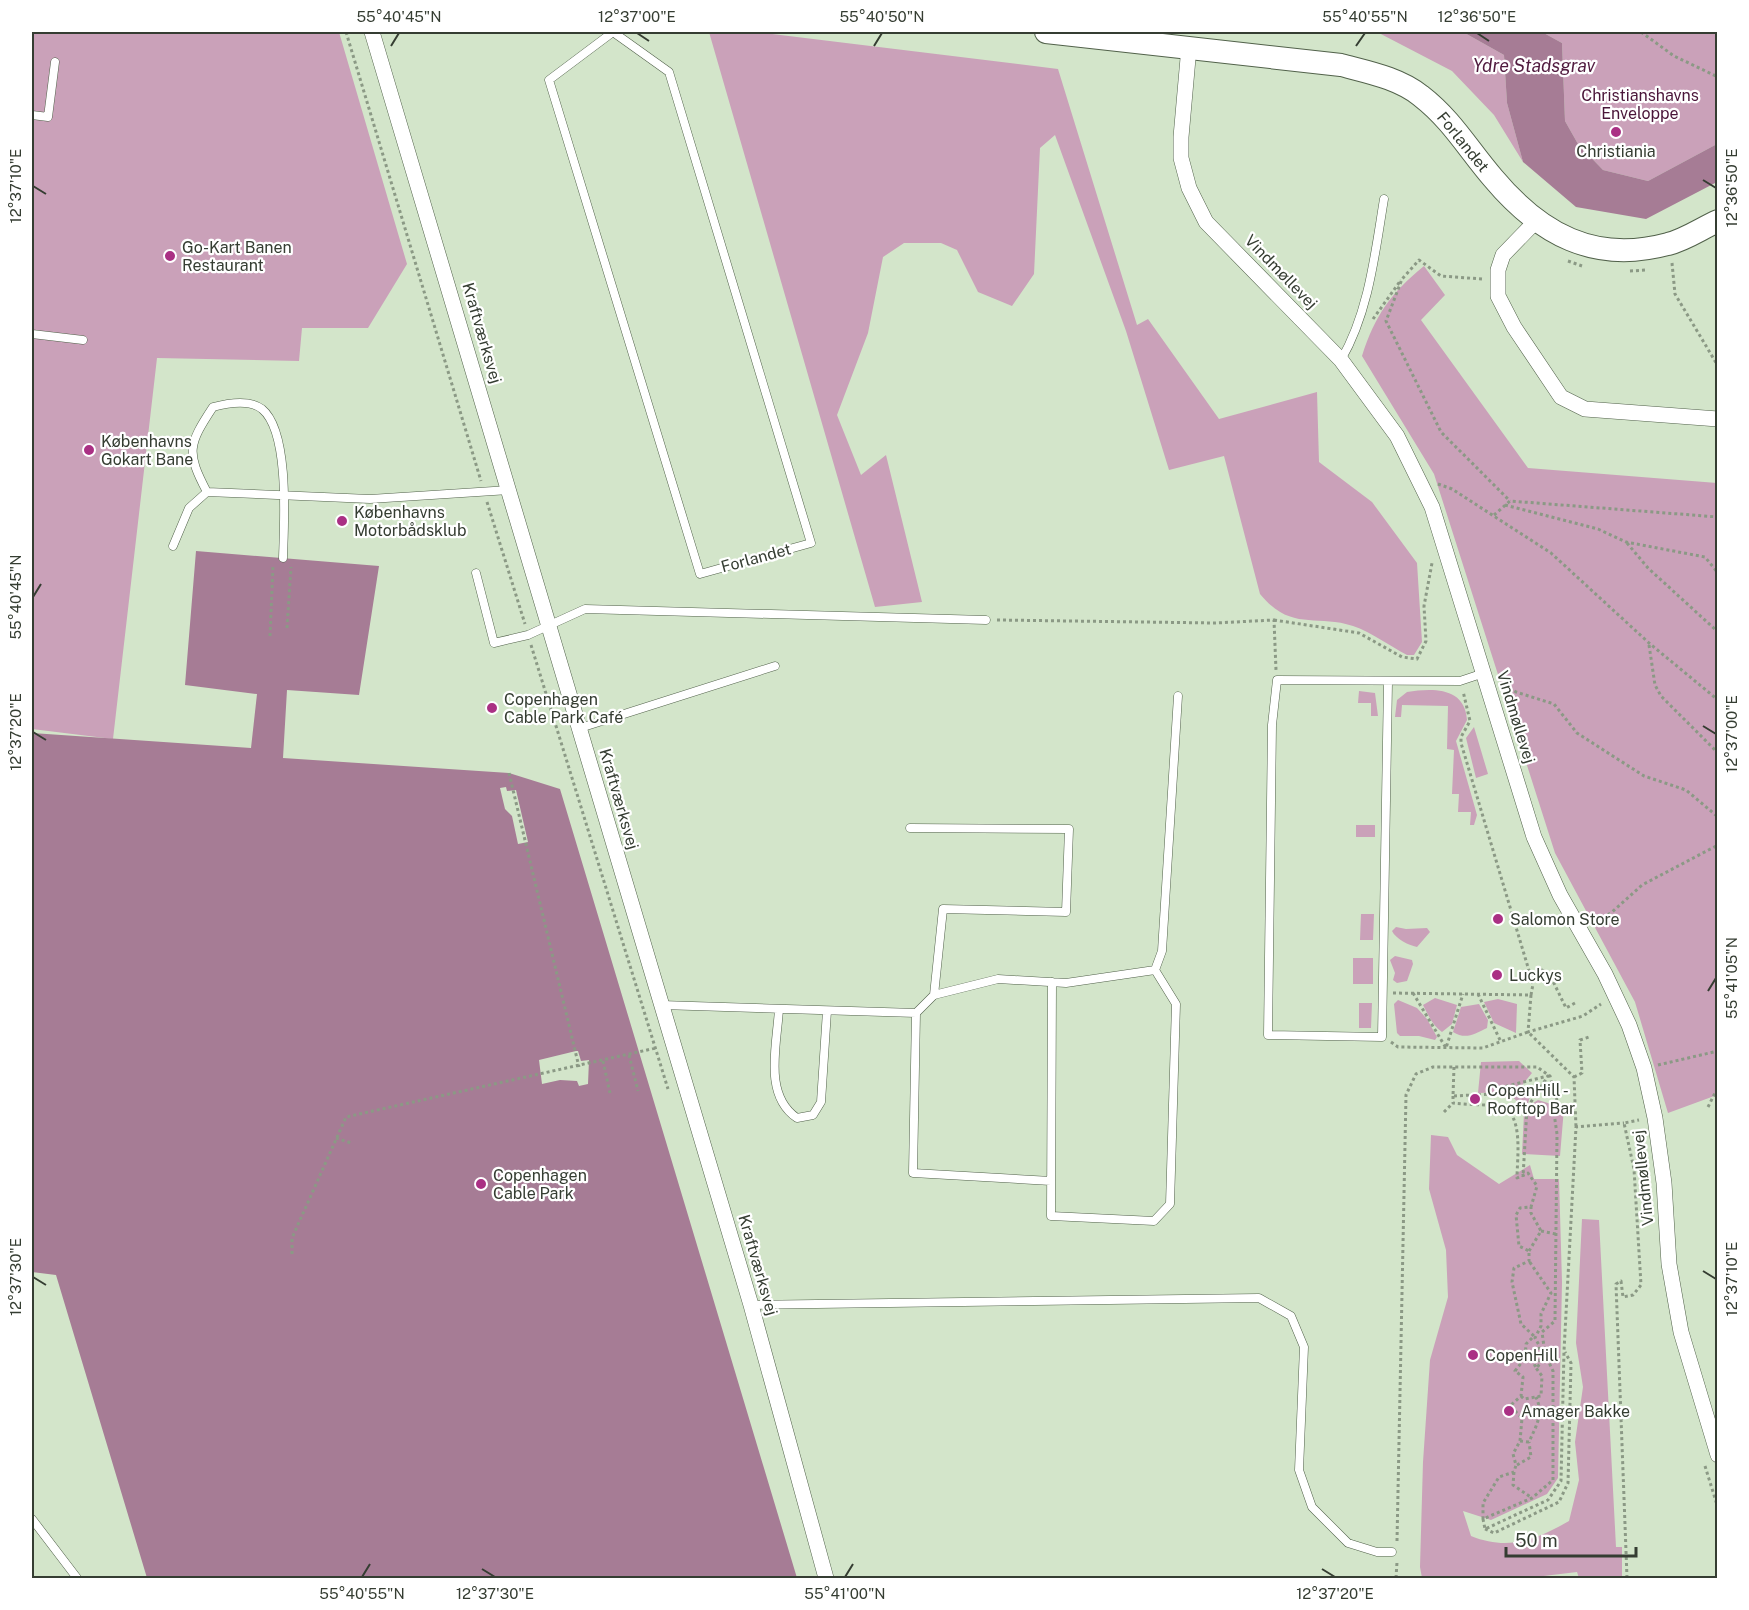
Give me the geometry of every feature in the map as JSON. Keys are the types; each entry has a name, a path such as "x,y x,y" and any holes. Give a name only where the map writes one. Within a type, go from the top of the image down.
{"street":[{"name":"Kraftværksvej","path":"372,32 751,1305 826,1578"},
{"name":"Forlandet","path":"1046,32 1341,65 1384,77 1419,94 1451,122 1494,180 1536,220 1554,234 1594,249 1631,252 1670,244 1718,221"},
{"name":"Vindmøllevej","path":"1189,47 1181,137 1181,158 1189,188 1206,222 1341,360 1397,436 1425,491 1534,837 1560,895 1581,933 1609,999 1629,1025 1644,1068 1655,1118 1664,1183 1671,1275 1681,1332 1712,1418 1711,1459"},
{"path":"1536,220 1503,255 1497,280 1498,296 1514,327 1561,398 1585,409 1718,419"}],"lane":[{"name":"Forlandet","path":"613,32 669,72 811,543 700,574 549,80 613,32"},
{"path":"32,115 48,117 55,62"},
{"path":"1341,360 1356,335 1373,265 1384,199"},
{"path":"32,334 83,340"},
{"path":"207,492 192,463 196,433 213,407 234,401 261,408 275,424 285,495 287,558"},
{"path":"173,546 189,508 207,492 370,499 509,490"},
{"path":"476,573 494,643 528,635 585,609 986,620"},
{"path":"579,728 775,666"},
{"path":"1388,682 1382,1036 1268,1035 1272,725 1277,680 1460,681 1484,673"},
{"path":"1155,970 1162,951 1178,696"},
{"path":"910,828 1069,830 1066,912 943,909 934,995"},
{"path":"1051,1181 913,1173 916,1013 934,995 998,979 1066,983 1155,970"},
{"path":"1052,982 1051,1216 1155,1221 1170,1204 1176,1004 1155,970"},
{"path":"661,1005 916,1013"},
{"path":"779,1009 775,1089 785,1110 797,1118 813,1115 821,1102 827,1011"},
{"path":"751,1305 1259,1298 1291,1316 1304,1347 1299,1470 1312,1507 1348,1543 1377,1552 1394,1554"},
{"path":"32,1519 77,1578"}],"path":[{"path":"346,32 669,1094"},
{"path":"1641,32 1674,56 1718,77"},
{"path":"1670,244 1675,294 1718,366"},
{"path":"1497,280 1441,276 1419,260 1402,279 1386,321 1441,432 1510,501 1718,517"},
{"path":"1425,491 1440,483 1551,553 1649,643 1718,700"},
{"path":"1493,515 1510,501"},
{"path":"1505,506 1598,530 1626,542 1706,557 1718,573"},
{"path":"1626,542 1648,568 1718,632"},
{"path":"270,636 273,557"},
{"path":"287,558 287,628"},
{"path":"986,620 1215,623 1275,621 1359,633 1402,657 1418,659 1426,641 1424,606 1433,558 1436,569"},
{"path":"1275,621 1277,680"},
{"path":"1649,643 1655,684 1661,696 1718,753"},
{"path":"1484,673 1516,692 1554,704 1577,733 1644,776 1686,790 1718,817"},
{"path":"1460,681 1470,721 1461,737 1461,743 1533,984 1528,1032"},
{"path":"509,773 579,1066"},
{"path":"1581,933 1612,912 1642,885 1718,845"},
{"path":"1530,974 1542,970 1550,975 1566,1008 1575,1004"},
{"path":"1382,993 1531,994"},
{"path":"1413,993 1446,1048"},
{"path":"1598,993 1609,999"},
{"path":"1446,1048 1463,994"},
{"path":"1478,994 1501,1042"},
{"path":"1382,1036 1398,1047 1483,1048 1583,1016 1609,999"},
{"path":"1607,1013 1609,999"},
{"path":"1485,1529 1548,1500 1561,1481 1564,1351 1576,1127 1574,1077 1528,1032"},
{"path":"1574,1077 1582,1073 1580,1040 1589,1037"},
{"path":"292,1254 292,1238 346,1117 656,1048"},
{"path":"1644,1068 1718,1052"},
{"path":"629,1055 638,1091"},
{"path":"603,1061 610,1093"},
{"path":"1444,1112 1453,1103 1454,1067"},
{"path":"1397,1543 1406,1095 1416,1074 1425,1068 1537,1067 1550,1076 1558,1108 1554,1113 1557,1134 1555,1321 1542,1332 1545,1354 1553,1371 1555,1410 1553,1480 1532,1498 1483,1519"},
{"path":"1453,1096 1494,1094 1507,1086 1548,1076"},
{"path":"1523,1177 1527,1108 1548,1076"},
{"path":"1708,1107 1718,1087"},
{"path":"1453,1103 1503,1107 1511,1115 1518,1129 1517,1178 1528,1173 1537,1186 1531,1213 1540,1231"},
{"path":"1637,1109 1640,1120"},
{"path":"1576,1127 1624,1123 1634,1169 1641,1284 1633,1295 1623,1297 1621,1281 1616,1284 1628,1578"},
{"path":"336,1138 351,1143"},
{"path":"1529,1251 1519,1245 1516,1215 1520,1208 1531,1208"},
{"path":"1540,1231 1557,1234"},
{"path":"1532,1498 1513,1485 1516,1465 1513,1454 1520,1441 1522,1418 1510,1406 1521,1396 1523,1377 1515,1371 1525,1358 1526,1344 1535,1338 1541,1326 1541,1314 1551,1293 1528,1261 1529,1251 1540,1231"},
{"path":"1528,1261 1514,1268 1512,1282 1521,1324 1535,1338 1543,1340"},
{"path":"1535,1338 1540,1364 1536,1368"},
{"path":"1485,1529 1494,1533 1560,1502 1568,1482 1571,1363 1564,1351"},
{"path":"1521,1396 1524,1399 1541,1396 1542,1376 1533,1361 1525,1358"},
{"path":"1516,1465 1531,1457 1529,1442 1541,1408 1536,1397"},
{"path":"1541,1408 1555,1410"},
{"path":"1520,1441 1529,1442"},
{"path":"1711,1459 1718,1508"},
{"path":"1485,1529 1483,1503 1499,1477 1514,1472"},
{"path":"1394,1554 1396,1578"}],"green space":[{"name":"Københavns Gokart Bane","path":"32,32 339,32 407,264 368,328 302,328 299,361 157,358 113,739 32,729"},
{"path":"709,32 755,32 1058,69 1137,325 1148,319 1219,419 1317,392 1319,462 1372,502 1417,563 1422,642 1414,655 1407,655 1374,635 1353,626 1293,618 1271,606 1260,594 1224,456 1169,470 1126,331 1055,135 1040,148 1034,274 1012,306 978,292 957,250 941,243 904,243 883,257 868,333 837,415 861,475 886,455 922,602 875,607"},
{"path":"1377,32 1463,32 1504,55 1507,103 1523,162 1494,115 1452,71"},
{"name":"Christianshavns Enveloppe","path":"1542,32 1717,32 1717,144 1648,181 1603,170 1578,144 1565,121 1562,43"},
{"path":"1424,266 1445,295 1421,320 1528,468 1717,483 1717,1095 1668,1113 1635,1002 1555,853 1434,474 1362,356 1373,328 1386,306 1402,286"},
{"path":"1437,690 1446,692 1460,701 1465,709 1467,720 1456,741 1477,815 1474,825 1470,825 1471,812 1458,812 1459,794 1452,794 1454,750 1447,749 1448,706 1402,705 1401,717 1395,717 1397,700 1407,692"},
{"path":"1359,691 1375,693 1378,716 1371,716 1371,703 1358,703"},
{"path":"1474,727 1488,774 1476,778 1466,738"},
{"path":"1356,825 1375,825 1375,837 1356,837"},
{"path":"1361,914 1374,914 1373,940 1360,940"},
{"path":"1396,927 1427,928 1430,932 1417,947 1396,937 1392,931"},
{"path":"1395,956 1412,960 1413,964 1407,981 1397,983 1393,980 1395,973 1390,960"},
{"path":"1353,958 1373,958 1373,984 1353,984"},
{"path":"1435,998 1457,1005 1452,1024 1442,1032 1433,1023 1423,1005"},
{"path":"1498,999 1517,1004 1516,1033 1494,1023 1484,1002"},
{"path":"1398,1000 1417,1008 1427,1019 1437,1037 1435,1040 1419,1036 1400,1036 1397,1033 1394,1004"},
{"path":"1359,1003 1372,1003 1371,1028 1359,1028"},
{"path":"1479,1004 1488,1020 1487,1028 1466,1036 1453,1032 1461,1007"},
{"path":"1519,1061 1532,1073 1518,1090 1532,1089 1527,1107 1538,1100 1564,1108 1560,1156 1522,1154 1524,1113 1520,1104 1507,1092 1478,1093 1481,1062"},
{"name":"CopenHill","path":"1431,1135 1448,1137 1457,1155 1499,1184 1530,1165 1534,1179 1559,1179 1562,1282 1558,1478 1547,1494 1491,1520 1463,1511 1471,1536 1497,1543 1510,1543 1533,1538 1569,1521 1579,1480 1575,1442 1583,1387 1576,1343 1582,1219 1599,1220 1616,1547 1622,1547 1622,1576 1579,1578 1577,1572 1527,1578 1422,1578 1420,1567 1423,1462 1430,1360 1448,1297 1446,1250 1429,1189"}],"water":[{"name":"Ydre Stadsgrav","path":"1463,32 1542,32 1562,43 1565,121 1578,144 1603,170 1648,181 1717,144 1717,182 1646,219 1576,207 1523,162 1507,103 1504,55"},
{"path":"196,551 379,566 359,695 287,690 283,758 509,773 560,789 797,1578 147,1578 56,1275 32,1272 32,733 251,748 257,694 185,685"}],"pier":[{"path":"506,787 507,791 516,790 528,842 518,844 512,816 505,809 500,788"},
{"path":"578,1051 581,1061 589,1060 588,1084 579,1086 577,1081 560,1080 542,1084 539,1060"}],"place":[{"name":"Christiania","path":"1616,132"},
{"name":"Go-Kart Banen Restaurant","path":"170,256"},
{"name":"Københavns Gokart Bane","path":"89,450"},
{"name":"Københavns Motorbådsklub","path":"342,521"},
{"name":"Copenhagen Cable Park Café","path":"492,708"},
{"name":"Salomon Store","path":"1498,919"},
{"name":"Luckys","path":"1497,975"},
{"name":"CopenHill - Rooftop Bar","path":"1475,1099"},
{"name":"Copenhagen Cable Park","path":"481,1184"},
{"name":"CopenHill","path":"1473,1355"},
{"name":"Amager Bakke","path":"1509,1411"}]}
